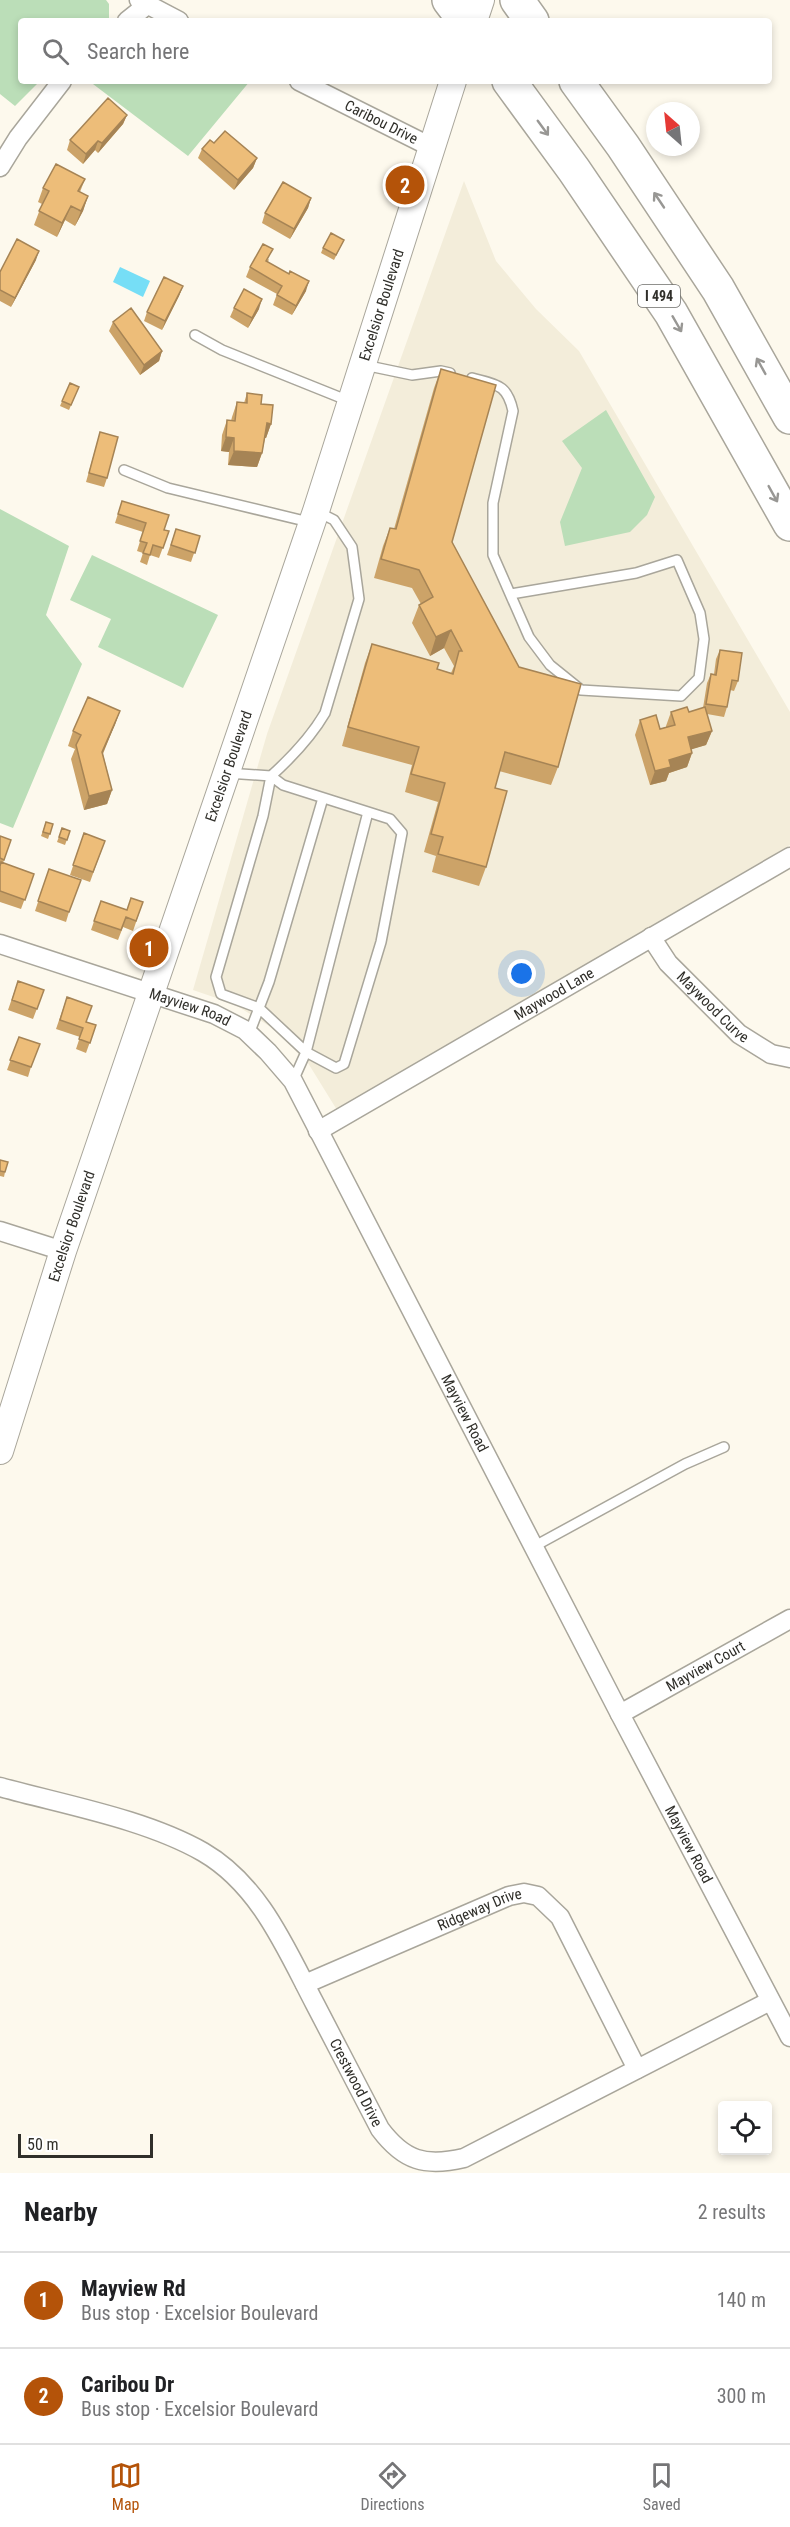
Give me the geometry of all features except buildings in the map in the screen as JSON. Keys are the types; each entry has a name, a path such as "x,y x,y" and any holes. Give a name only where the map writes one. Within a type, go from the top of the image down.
{"highway":[{"path":"449,0 463,18"},
{"path":"517,0 530,18"},
{"name":"I 494","path":"511,84 574,170 671,313 790,524"},
{"path":"578,84 623,146 718,289 790,417"}],"main road":[{"path":"475,18 481,0"},
{"name":"Excelsior Boulevard","path":"0,1450 63,1251 314,517 449,92"}],"street":[{"path":"130,18 143,2 173,18"},
{"path":"0,167 18,138 60,84"},
{"name":"Caribou Drive","path":"305,84 431,147"},
{"name":"Maywood Lane","path":"318,1131 790,857"},
{"name":"Maywood Curve","path":"651,937 668,963 739,1034 771,1054 790,1058"},
{"name":"Mayview Road","path":"0,944 214,1014 249,1034 293,1081 620,1714 770,2001 789,2032"},
{"path":"0,1231 63,1251"},
{"name":"Mayview Court","path":"620,1714 790,1619"},
{"name":"Crestwood Drive","path":"0,1787 171,1836 205,1853 235,1876 260,1904 280,1936 380,2129 391,2144 407,2157 426,2162 445,2163 464,2158 770,2001"},
{"name":"Ridgeway Drive","path":"305,1984 509,1896 524,1893 538,1896 560,1917 637,2069"}],"lane":[{"path":"195,335 222,350 352,402"},
{"path":"364,365 412,375 441,371 486,382 505,389 510,396 513,411 493,503 494,555 510,594 529,637 550,665 581,690 681,696 699,678 704,639 700,613 677,560 636,573 510,594"},
{"path":"124,470 168,488 334,520 352,547 359,599 325,713 316,728 291,758 271,776 263,816 216,976 221,994 259,1008 306,1052 336,1068 344,1064 381,942 402,833 390,819 283,785 271,776 226,772"},
{"path":"249,1034 323,798"},
{"path":"293,1081 306,1052 368,812"},
{"path":"533,1547 685,1464 724,1447"}],"shaded area":[{"path":"464,181 496,261 536,309 579,351 790,712 790,845 337,1110 308,1063 274,1029 234,1004 193,990 267,734"}],"green space":[{"path":"0,0 106,0 109,4 109,18 18,18 18,84 37,84 15,106 0,94"},
{"path":"93,84 248,84 188,156"},
{"path":"606,410 655,497 647,515 630,532 565,546 560,522 582,468 562,441"},
{"path":"0,509 69,546 46,615 82,664 13,828 0,823"},
{"path":"92,555 218,615 183,688 98,647 111,619 70,600"}],"water":[{"path":"120,267 150,281 143,297 113,282"}],"place":[{"name":"Caribou Dr","path":"405,185"},
{"name":"Mayview Rd","path":"149,948"}]}
